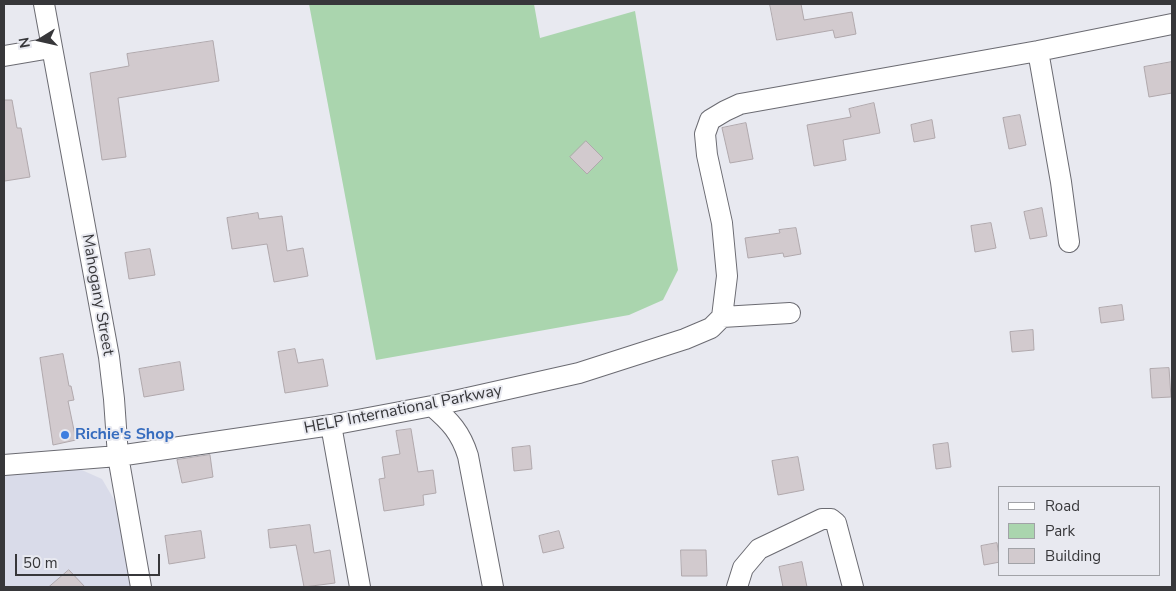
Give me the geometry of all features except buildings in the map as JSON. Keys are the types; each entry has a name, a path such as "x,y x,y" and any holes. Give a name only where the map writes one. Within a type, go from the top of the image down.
{"street":[{"name":"Mahogany Street","path":"44,4 109,357 118,456 141,587"},
{"path":"790,313 722,317 727,276 722,223 707,155 705,134 710,120 724,110 740,104 1038,51 1172,24"},
{"path":"4,56 51,48"},
{"path":"1038,51 1061,182 1069,242"},
{"name":"HELP International Parkway","path":"4,465 118,456 331,425 432,406 579,374 685,339 710,328 722,317"},
{"path":"432,406 456,428 463,441 468,456 493,587"},
{"path":"331,425 360,587"},
{"path":"736,587 742,568 759,549 822,519 831,519 836,523 853,587"}],"shaded area":[{"path":"66,463 102,479 123,515 133,587 4,587 4,475"}],"green space":[{"path":"309,4 534,4 540,38 635,11 678,270 663,300 629,315 376,360"}],"place":[{"name":"Richie's Shop","path":"65,435"}]}
